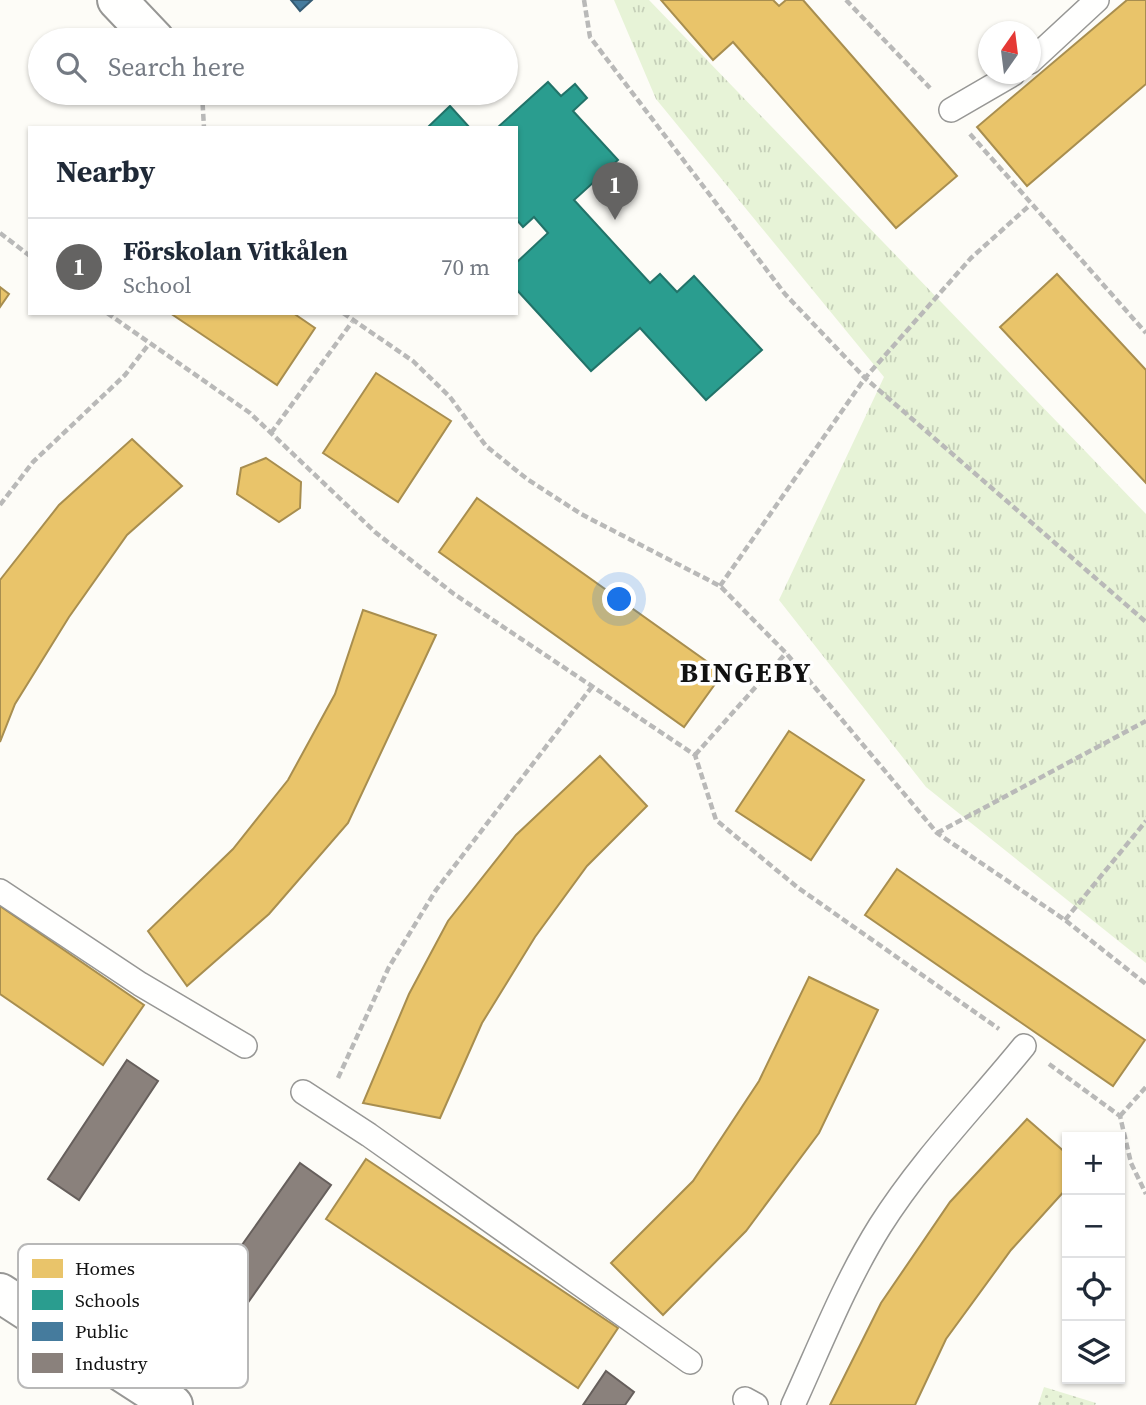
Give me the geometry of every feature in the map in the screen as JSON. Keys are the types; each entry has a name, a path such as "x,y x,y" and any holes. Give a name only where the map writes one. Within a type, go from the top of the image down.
{"street":[{"path":"117,0 144,28"},
{"path":"0,1293 18,1305"},
{"path":"147,1388 173,1405"}],"lane":[{"path":"1041,53 1097,0"},
{"path":"951,110 996,84"},
{"path":"0,891 140,984 245,1046"},
{"path":"793,1405 844,1294 880,1226 971,1107 1024,1046"},
{"path":"303,1091 326,1104 690,1362"}],"path":[{"path":"584,0 590,37 785,294 865,378 1146,622"},
{"path":"846,0 951,110 1030,205 1146,333"},
{"path":"203,105 204,126"},
{"path":"720,586 865,378 971,258 1030,205"},
{"path":"0,233 28,254"},
{"path":"110,315 250,413 374,532 454,594 695,755 716,820 745,846 884,950 1120,1116 1132,1163 1146,1194"},
{"path":"345,315 413,361 450,397 486,446 527,479 581,514 720,586 786,653 937,833 1065,920 1146,984"},
{"path":"271,433 352,321"},
{"path":"0,505 33,462 125,375 149,344"},
{"path":"695,755 786,653"},
{"path":"326,1104 389,967 436,890 591,688"},
{"path":"937,833 1146,721"},
{"path":"1065,920 1146,821"},
{"path":"1120,1116 1146,1087"}],"green space":[{"path":"614,0 649,0 1146,514 1146,963 926,787 779,600 884,377 656,99"},
{"path":"1044,1387 1096,1403 1038,1405"}],"building: Homes":[{"path":"661,0 773,0 779,6 786,0 803,0 957,176 896,228 733,42 713,60"},
{"path":"1127,0 1146,0 1146,84 1027,186 977,127 1028,84 1041,84 1041,73"},
{"path":"1057,274 1146,370 1146,483 1000,327"},
{"path":"0,287 9,294 0,307"},
{"path":"173,315 296,315 315,328 277,385"},
{"path":"376,373 451,421 398,502 323,453"},
{"path":"132,439 182,486 127,535 69,617 15,704 0,742 0,580 59,505"},
{"path":"266,458 301,482 300,508 279,522 237,494 241,468"},
{"path":"477,498 723,673 684,727 439,552"},
{"path":"363,610 436,635 348,823 269,914 187,986 148,931 233,849 288,780 335,694"},
{"path":"789,731 864,780 811,860 736,811"},
{"path":"600,756 647,806 587,866 535,937 482,1023 440,1118 363,1103 409,994 448,921 516,835"},
{"path":"897,869 1145,1040 1113,1086 865,915"},
{"path":"0,906 144,1005 103,1065 0,994"},
{"path":"809,977 878,1010 819,1133 746,1231 663,1315 611,1263 693,1181 759,1081"},
{"path":"1027,1119 1062,1150 1062,1194 1011,1250 946,1339 915,1405 830,1405 881,1303 950,1202"},
{"path":"366,1159 618,1328 578,1388 326,1219"}],"building: Schools":[{"path":"548,82 561,96 575,84 587,98 573,111 618,160 574,200 650,283 660,274 677,292 694,276 762,350 706,400 640,328 591,371 518,291 518,261 548,233 534,217 523,227 518,221 518,126 499,126"},
{"path":"450,106 468,126 429,126"}],"building: Public":[{"path":"291,0 312,0 300,11"}],"building: Industry":[{"path":"127,1060 158,1081 79,1200 48,1179"},
{"path":"300,1163 331,1185 248,1303 248,1244 243,1244"},
{"path":"606,1371 634,1392 625,1405 583,1405"}],"place":[{"name":"Förskolan Vitkålen","path":"615,220"}],"district":[{"name":"BINGEBY","path":"746,672"}]}
